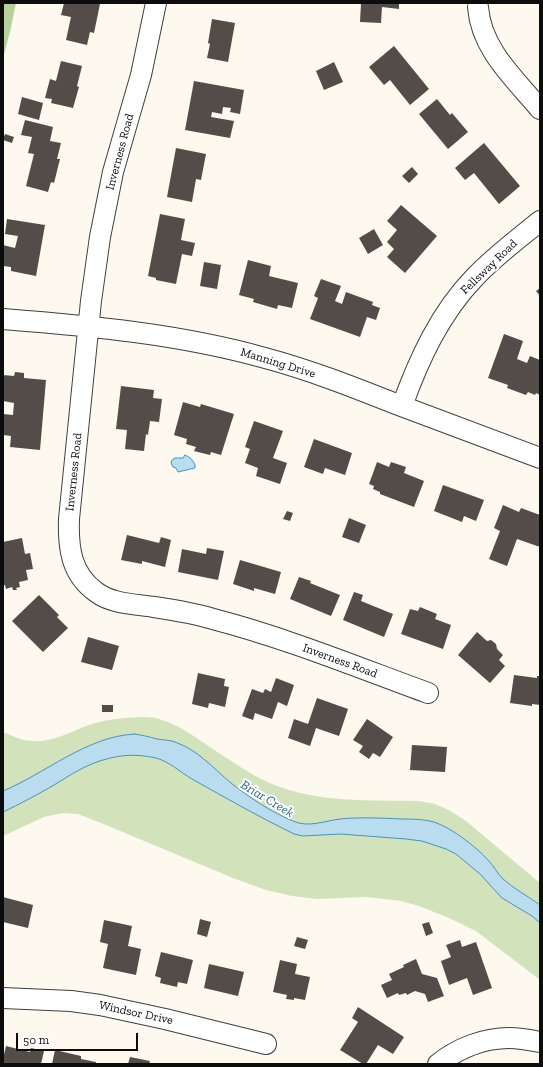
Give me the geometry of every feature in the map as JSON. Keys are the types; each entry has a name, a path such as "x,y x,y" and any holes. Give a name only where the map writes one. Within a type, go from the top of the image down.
{"street":[{"name":"Inverness Road","path":"156,3 141,75 113,172 97,257 88,326 69,532 72,560 77,570 90,587 105,598 114,601 199,615 235,625 310,650 428,694"},
{"path":"478,7 482,30 491,50 540,109"},
{"name":"Fellsway Road","path":"402,406 418,362 449,309 475,277 497,256 540,221"},
{"name":"Manning Drive","path":"3,319 88,326 168,336 248,353 314,373 540,458"},
{"name":"Windsor Drive","path":"3,998 70,1001 100,1005 165,1019 266,1044"},
{"path":"438,1064 463,1048 489,1040 520,1038 540,1042"}],"green space":[{"path":"3,3 16,3 3,58"},
{"path":"141,717 156,718 176,726 255,776 290,790 307,795 344,799 419,801 435,804 449,810 466,821 540,883 540,980 476,931 419,906 401,901 367,897 317,899 292,896 266,890 233,878 78,814 63,813 44,817 3,836 3,732 29,741 40,741 63,736 98,722"}],"water":[{"path":"185,455 192,460 195,468 178,472 171,463 172,460 175,458 183,458"},
{"path":"134,734 171,741 183,745 198,755 231,783 253,799 269,809 299,823 310,824 340,819 370,818 422,820 441,825 470,843 488,860 503,879 540,905 540,923 532,916 502,898 480,874 456,854 446,849 422,841 406,839 340,834 303,836 294,834 156,758 132,755 110,758 94,763 78,770 22,803 3,812 3,791 99,742"}],"building":[{"path":"64,3 100,4 94,33 90,32 87,45 66,40 71,17 61,15"},
{"path":"361,3 399,3 399,9 382,7 381,23 360,22"},
{"path":"212,19 235,23 228,62 207,58"},
{"path":"394,46 429,89 410,105 390,80 384,85 369,67"},
{"path":"61,61 82,66 77,86 79,87 73,108 51,103 52,99 45,98 50,79 56,81"},
{"path":"334,62 343,82 324,90 316,71"},
{"path":"194,81 244,90 240,114 230,112 231,108 223,107 222,114 212,112 211,117 234,121 230,138 185,130"},
{"path":"22,97 43,103 39,120 18,114"},
{"path":"437,99 450,115 452,113 468,132 448,149 419,114"},
{"path":"25,120 53,127 50,141 61,143 57,159 60,159 54,183 51,182 48,192 26,186 34,154 28,153 32,137 21,135"},
{"path":"5,134 14,137 12,143 3,140"},
{"path":"484,143 520,186 499,204 474,173 465,180 455,168"},
{"path":"176,148 206,154 201,180 196,179 192,202 167,197"},
{"path":"412,167 418,174 409,183 402,176"},
{"path":"401,205 437,236 405,273 387,257 394,249 387,242 397,230 387,221"},
{"path":"160,214 185,219 181,240 195,243 192,256 182,254 176,284 156,280 156,278 148,276"},
{"path":"7,219 45,225 36,276 11,271 11,267 3,266 3,245 15,248 18,236 5,234"},
{"path":"374,229 383,245 368,254 359,238"},
{"path":"248,260 271,266 269,276 298,283 292,308 278,305 277,309 253,302 254,299 239,295"},
{"path":"204,262 221,265 217,289 200,286"},
{"path":"321,279 341,286 335,301 342,304 346,292 373,302 372,305 380,308 376,320 367,317 360,337 310,319 318,298 314,296"},
{"path":"540,288 540,296 536,291"},
{"path":"504,334 523,341 517,359 527,363 530,356 540,360 540,395 536,393 535,395 528,392 526,395 507,388 508,385 488,378"},
{"path":"15,372 24,373 24,378 46,380 40,450 10,447 11,436 3,435 3,414 13,415 14,403 3,401 3,375 14,376"},
{"path":"121,386 154,390 153,398 162,399 159,422 150,421 148,435 146,434 144,451 125,449 127,430 116,429"},
{"path":"183,402 200,407 201,404 234,414 221,455 211,452 210,455 194,451 196,447 186,444 187,439 174,435"},
{"path":"254,421 283,431 273,458 287,463 280,484 256,476 258,468 245,463 250,449 245,447"},
{"path":"314,439 352,453 345,475 325,468 323,474 304,467"},
{"path":"377,462 389,467 391,462 406,467 404,473 424,481 414,507 380,494 380,492 373,489 374,486 369,484"},
{"path":"443,485 484,500 476,521 464,516 462,522 434,511"},
{"path":"503,505 519,512 521,508 540,515 540,547 517,539 507,566 489,559 500,531 494,528"},
{"path":"287,511 293,513 290,521 283,519"},
{"path":"349,518 366,525 359,543 342,537"},
{"path":"127,535 159,543 161,537 171,540 165,567 142,561 142,564 121,560"},
{"path":"22,538 25,554 30,553 33,569 26,570 28,580 19,582 20,587 16,588 17,590 13,590 12,587 6,589 5,585 3,585 3,542"},
{"path":"207,548 224,551 218,580 178,572 182,549 206,554"},
{"path":"240,560 281,572 275,594 254,588 254,591 233,584"},
{"path":"299,577 340,595 331,616 290,599"},
{"path":"354,592 363,595 361,601 393,614 384,637 343,620"},
{"path":"39,595 59,615 57,617 68,628 43,652 12,621"},
{"path":"420,607 437,614 435,619 451,625 443,649 401,634 410,609 418,611"},
{"path":"477,632 487,641 491,640 496,644 497,649 503,655 499,660 505,666 490,683 458,655"},
{"path":"88,637 119,646 112,670 81,662"},
{"path":"198,673 225,679 224,686 229,687 225,707 209,703 208,708 192,704"},
{"path":"514,675 537,678 537,676 540,676 540,705 532,704 532,706 510,703"},
{"path":"276,678 294,685 287,706 278,702 272,719 255,713 253,720 242,716 252,689 263,693 265,689 271,692"},
{"path":"317,698 348,709 339,736 316,728 310,746 288,738 294,719 308,724"},
{"path":"102,705 113,705 113,712 102,712"},
{"path":"367,719 393,737 380,757 373,753 369,759 359,752 363,746 353,740"},
{"path":"412,745 447,747 445,772 410,770"},
{"path":"3,897 33,905 28,928 3,922"},
{"path":"200,919 211,922 207,937 197,934"},
{"path":"104,920 132,926 128,946 141,949 136,975 103,968 108,944 100,942"},
{"path":"429,922 433,933 426,936 422,924"},
{"path":"297,937 308,940 305,949 294,946"},
{"path":"460,940 462,947 476,942 492,988 473,995 467,978 449,985 441,961 451,957 446,945"},
{"path":"161,952 193,960 187,984 178,982 177,987 160,983 161,978 155,976"},
{"path":"416,959 422,974 437,978 444,996 428,1002 425,994 415,991 407,995 406,993 399,995 398,993 387,998 381,985 392,980 389,974"},
{"path":"280,960 297,964 295,974 310,977 305,1000 294,998 294,1000 286,999 287,995 273,992"},
{"path":"209,964 244,972 238,996 204,988"},
{"path":"358,1007 404,1037 393,1054 378,1045 366,1064 363,1064 340,1050 358,1022 352,1018"},
{"path":"6,1046 30,1052 31,1048 44,1051 41,1064 3,1064"},
{"path":"55,1050 81,1056 81,1059 96,1062 96,1064 52,1064"},
{"path":"130,1057 150,1061 149,1064 128,1064"}],"water label":[{"name":"Briar Creek","path":"267,799"}]}
